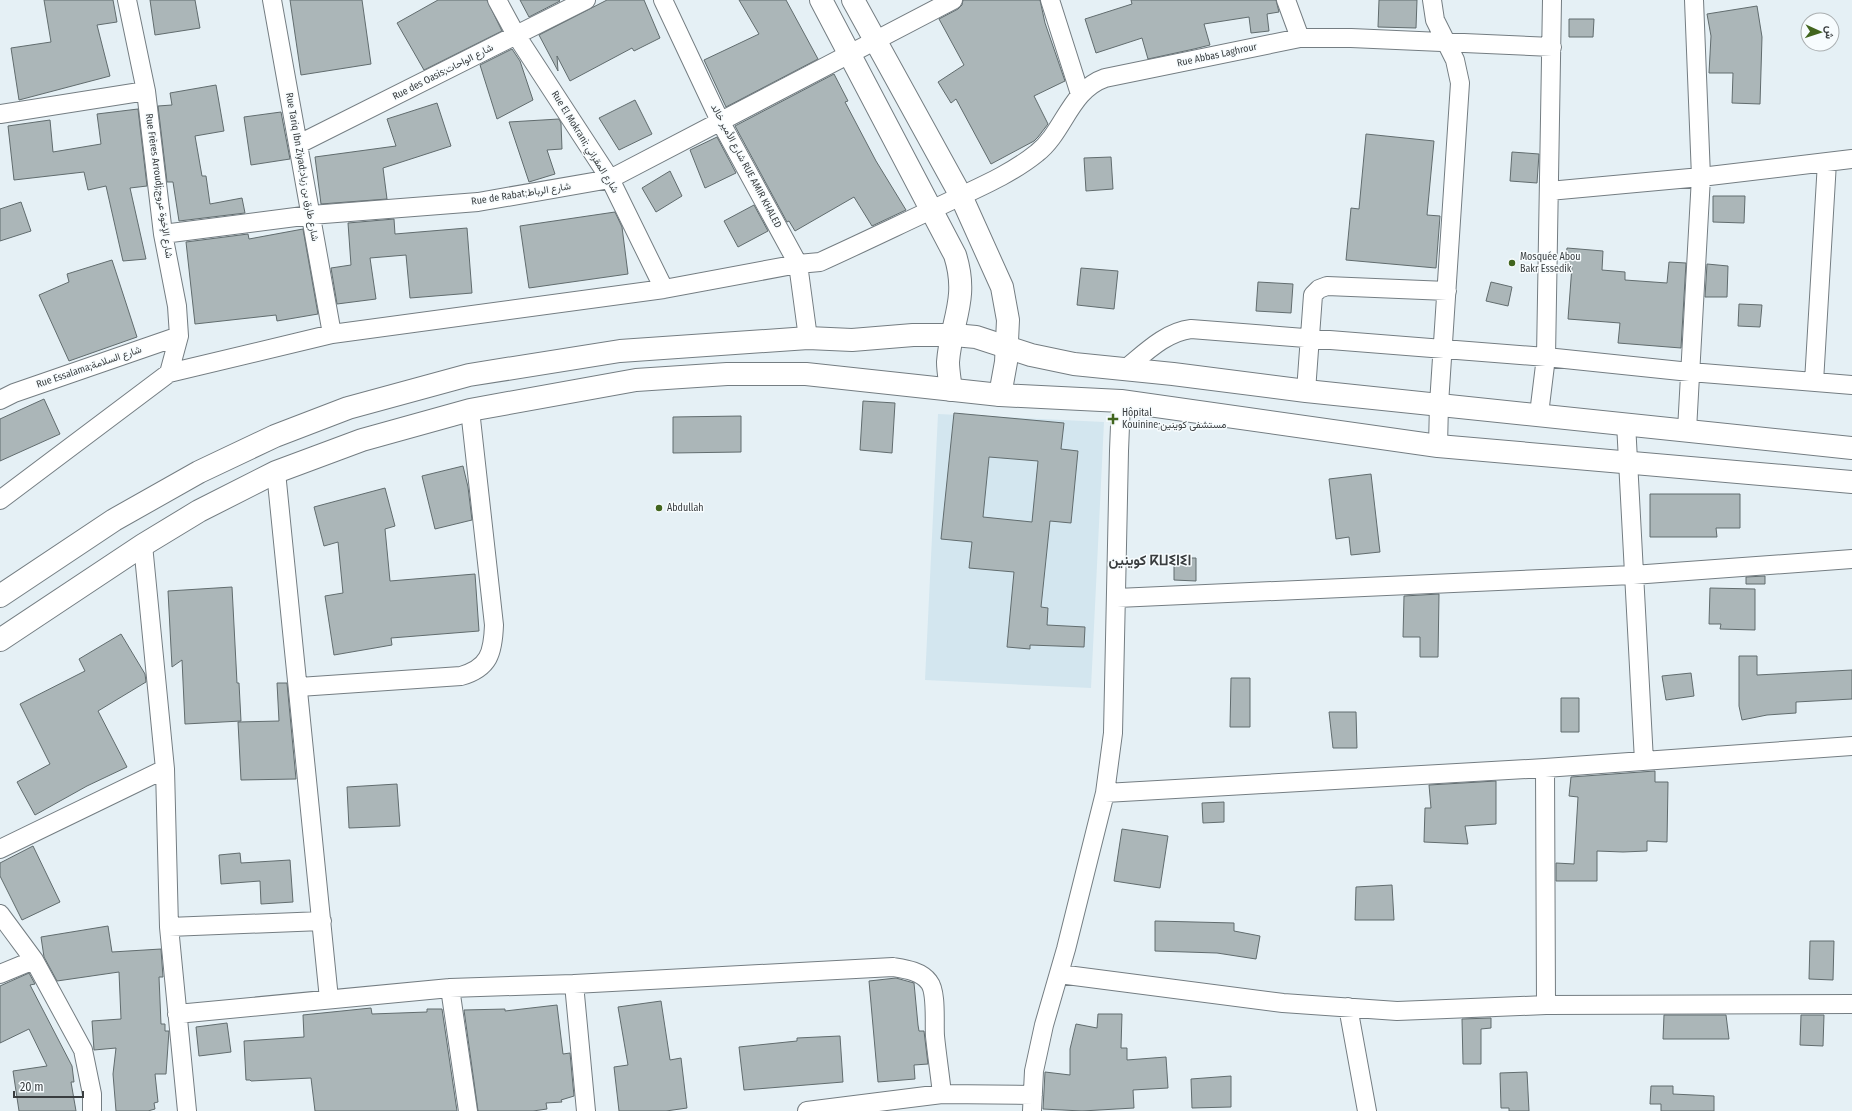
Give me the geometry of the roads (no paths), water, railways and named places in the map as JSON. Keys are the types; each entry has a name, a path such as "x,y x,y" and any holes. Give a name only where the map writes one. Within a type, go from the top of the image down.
{"main road":[{"path":"821,0 955,254 959,267 961,286 960,302 948,364 951,390"},
{"path":"853,0 961,196 1002,287 1008,320 1007,347 1000,395"},
{"path":"0,596 114,520 199,472 275,436 348,408 469,375 620,351 808,338 852,340 913,335 954,335 976,338 1031,355 1074,364 1173,374 1306,391 1626,423 1852,448"},
{"path":"0,640 143,545 199,511 276,472 362,440 470,410 636,380 727,374 806,374 1000,395 1121,401 1438,446 1627,464 1852,482"}],"street":[{"name":"Rue Frères Arroudj;شارع الإخوة عروج","path":"127,0 146,90 164,234 177,306 179,336 169,373"},
{"name":"Rue Tariq Ibn Ziyad;شارع طارق بن زياد","path":"272,0 332,334"},
{"name":"Rue El Mokrani; شارع المقراني","path":"497,0 516,35 610,179 664,288"},
{"name":"Rue des Oasis;شارع الواحات","path":"299,144 586,0"},
{"name":"شارع الأمير خالد RUE AMIR KHALED","path":"663,0 720,121 798,264 808,338"},
{"name":"Rue de Rabat;شارع الرباط","path":"164,234 311,215 478,202 610,179 953,0"},
{"path":"1050,0 1080,94"},
{"path":"1286,0 1300,38"},
{"path":"1432,0 1435,20 1455,60 1460,83 1439,404 1438,446"},
{"path":"1539,414 1546,357 1552,0"},
{"path":"1687,430 1701,177 1694,0"},
{"name":"Rue Abbas Laghrour","path":"169,373 332,334 664,288 798,264 820,262 932,210 1019,166 1038,153 1051,140 1080,94 1089,86 1105,78 1300,38 1351,38 1552,47"},
{"path":"0,114 146,90"},
{"path":"1549,191 1701,177 1852,159"},
{"path":"1814,382 1827,162"},
{"path":"1306,391 1313,295 1319,289 1327,286 1447,290"},
{"path":"1124,370 1168,336 1182,330 1191,329 1443,348 1690,372 1852,385"},
{"name":"Rue Essalama;شارع السلامة","path":"0,400 14,393 179,336"},
{"path":"0,500 169,373"},
{"path":"807,1111 942,1094 1032,1103 1034,1071 1044,1025 1059,974 1105,792 1114,733 1121,401"},
{"path":"299,687 461,676 474,672 483,666 488,658 494,625 470,410"},
{"path":"1626,423 1644,761"},
{"path":"276,472 299,687 329,998"},
{"path":"143,545 165,769 169,927 187,1111"},
{"path":"1117,598 1633,575 1852,559"},
{"path":"1105,792 1545,768 1852,746"},
{"path":"1545,768 1546,1005"},
{"path":"0,849 165,769"},
{"path":"0,914 34,960 82,1050 92,1094 92,1111"},
{"path":"169,927 322,921"},
{"path":"0,974 34,960"},
{"path":"177,1014 329,998 450,988 574,984 893,967 921,975 930,982 933,993 935,1036 942,1094"},
{"path":"1059,974 1283,1003 1397,1011 1546,1005 1852,1004"},
{"path":"574,984 586,1111"},
{"path":"450,988 468,1111"},
{"path":"1348,1007 1367,1111"}],"place":[{"name":"Mosquée Abou Bakr Essedik","path":"1512,263"},
{"name":"Hôpital Kouinine;مستشفى كوينين","path":"1113,419"},
{"name":"Abdullah","path":"659,508"}],"district":[{"name":"كوينين ⴽⵡⵉⵏⵉⵏ","path":"1150,560"}]}
